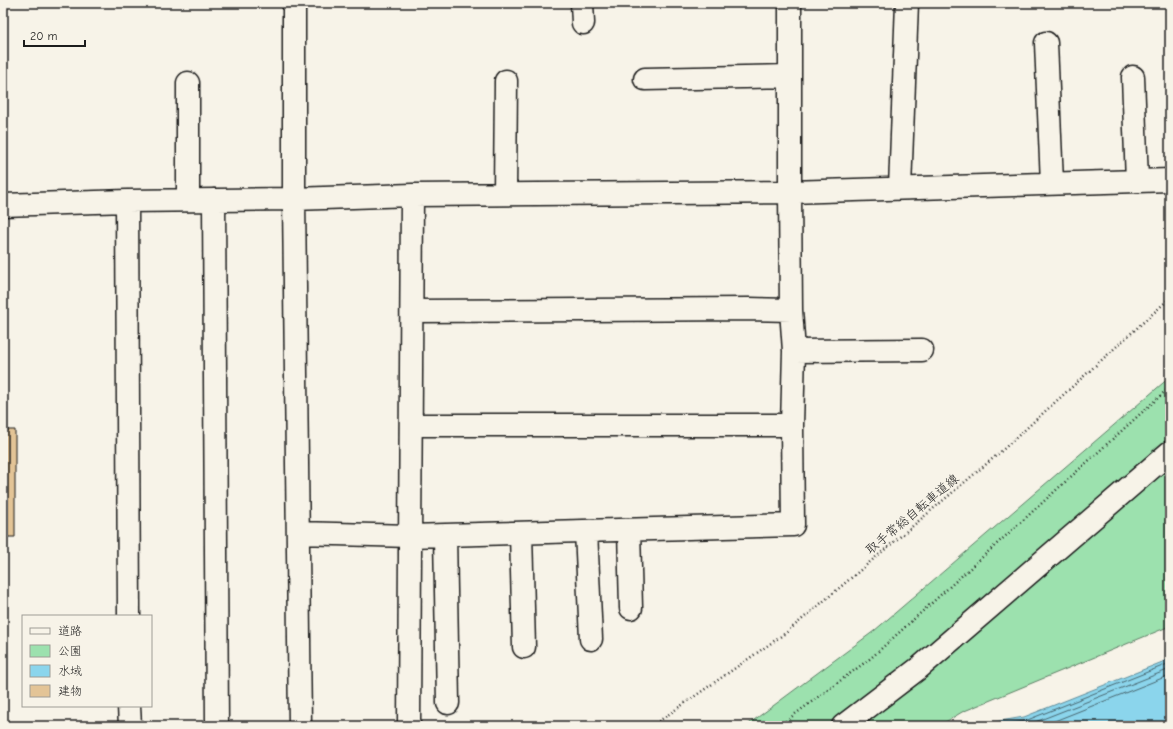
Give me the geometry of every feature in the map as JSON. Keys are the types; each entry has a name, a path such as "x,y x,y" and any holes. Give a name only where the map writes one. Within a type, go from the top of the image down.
{"street":[{"path":"294,3 294,199 300,726"},
{"path":"298,532 410,536 793,525 792,425 794,351 791,310 790,3"},
{"path":"900,188 907,3"},
{"path":"1046,43 1052,183"},
{"path":"645,78 790,76"},
{"path":"1133,77 1137,181"},
{"path":"506,82 506,194"},
{"path":"188,83 188,200"},
{"path":"3,205 412,195 790,192 1170,180"},
{"path":"409,726 412,195"},
{"path":"214,200 216,726"},
{"path":"127,201 129,615"},
{"path":"412,311 791,310"},
{"path":"794,351 922,350"},
{"path":"411,425 792,425"},
{"path":"843,726 919,668 1170,452"},
{"path":"629,530 631,608"},
{"path":"586,531 591,639"},
{"path":"521,533 524,647"},
{"path":"445,535 448,703"},
{"path":"129,707 130,726"}],"path":[{"name":"取手常総自転車道線","path":"652,726 787,632 997,455 1170,298"},
{"path":"779,726 871,658 1170,387"}],"green space":[{"path":"1170,377 1170,626 962,712 939,726 746,726 874,631"}],"water":[{"path":"1170,659 1170,726 971,726 1024,717"}],"building":[{"path":"3,282 5,282 5,380 3,380"},
{"path":"3,430 15,430 15,537 3,537"}]}
